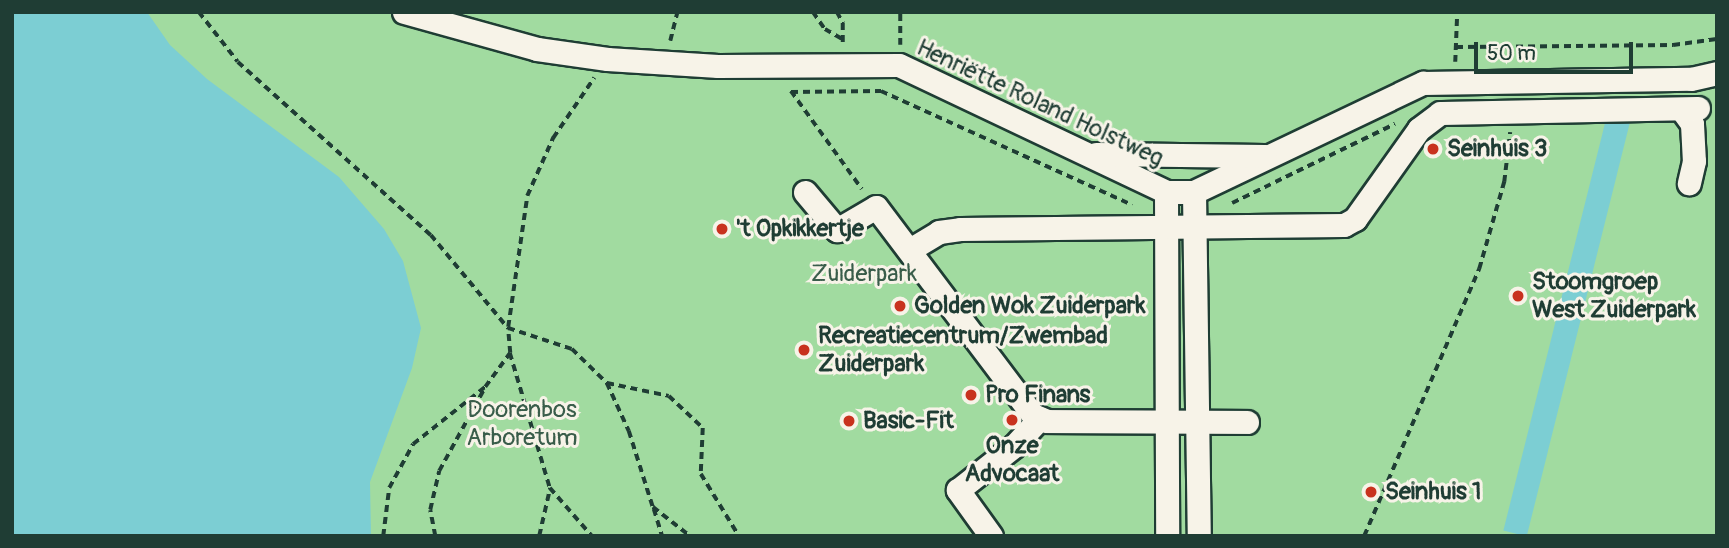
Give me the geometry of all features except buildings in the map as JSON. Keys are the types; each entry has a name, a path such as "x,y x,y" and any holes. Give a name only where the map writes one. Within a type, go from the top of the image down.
{"street":[{"name":"Henriëtte Roland Holstweg","path":"404,12 537,49 607,59 667,63 899,65 1157,187 1194,192 1423,83 1691,79 1717,73"},
{"path":"1455,82 1455,114"},
{"path":"911,250 939,232 960,229 1204,229 1344,225 1355,219 1419,130 1440,113 1690,109 1694,161 1689,183"},
{"path":"1090,154 1272,156"},
{"path":"1157,187 1168,228 1167,536"},
{"path":"805,192 837,230 876,207 911,250 1021,402 1040,418 1167,423 1247,422"},
{"path":"1194,192 1204,229 1197,423 1199,536"},
{"path":"991,536 958,490 1014,446 1040,418"}],"path":[{"path":"199,12 238,62 431,235 508,328 572,349 607,383 629,431 662,536"},
{"path":"667,63 677,12"},
{"path":"813,12 825,29 842,39 843,23 837,12"},
{"path":"899,65 900,12"},
{"path":"1455,82 1457,12"},
{"path":"1456,47 1673,46 1717,39"},
{"path":"592,536 550,488 510,352 508,328 527,196 553,138 607,59"},
{"path":"775,65 876,207"},
{"path":"1204,229 1221,209 1402,121"},
{"path":"1364,536 1479,269 1504,182 1510,127"},
{"path":"435,536 430,510 439,471 485,387 510,352"},
{"path":"607,383 669,396 703,428 701,474 739,536"},
{"path":"383,536 389,488 413,444 485,387"},
{"path":"539,536 550,488"},
{"path":"653,507 690,536"}],"green space":[{"name":"Zuiderpark","path":"12,12 1717,12 1717,536 12,536"}],"water":[{"path":"12,12 147,12 170,45 207,79 339,177 384,229 403,261 421,328 412,368 370,482 371,536 12,536"},
{"path":"1607,116 1630,122 1527,536 1503,531"}],"place":[{"name":"Seinhuis 3","path":"1433,149"},
{"name":"'t Opkikkertje","path":"722,229"},
{"name":"Stoomgroep West Zuiderpark","path":"1518,296"},
{"name":"Golden Wok Zuiderpark","path":"900,306"},
{"name":"Recreatiecentrum/Zwembad Zuiderpark","path":"804,350"},
{"name":"Pro Finans","path":"971,395"},
{"name":"Onze Advocaat","path":"1012,420"},
{"name":"Basic-Fit","path":"849,421"},
{"name":"Seinhuis 1","path":"1371,492"}],"park label":[{"name":"Doorenbos Arboretum","path":"522,424"}]}
